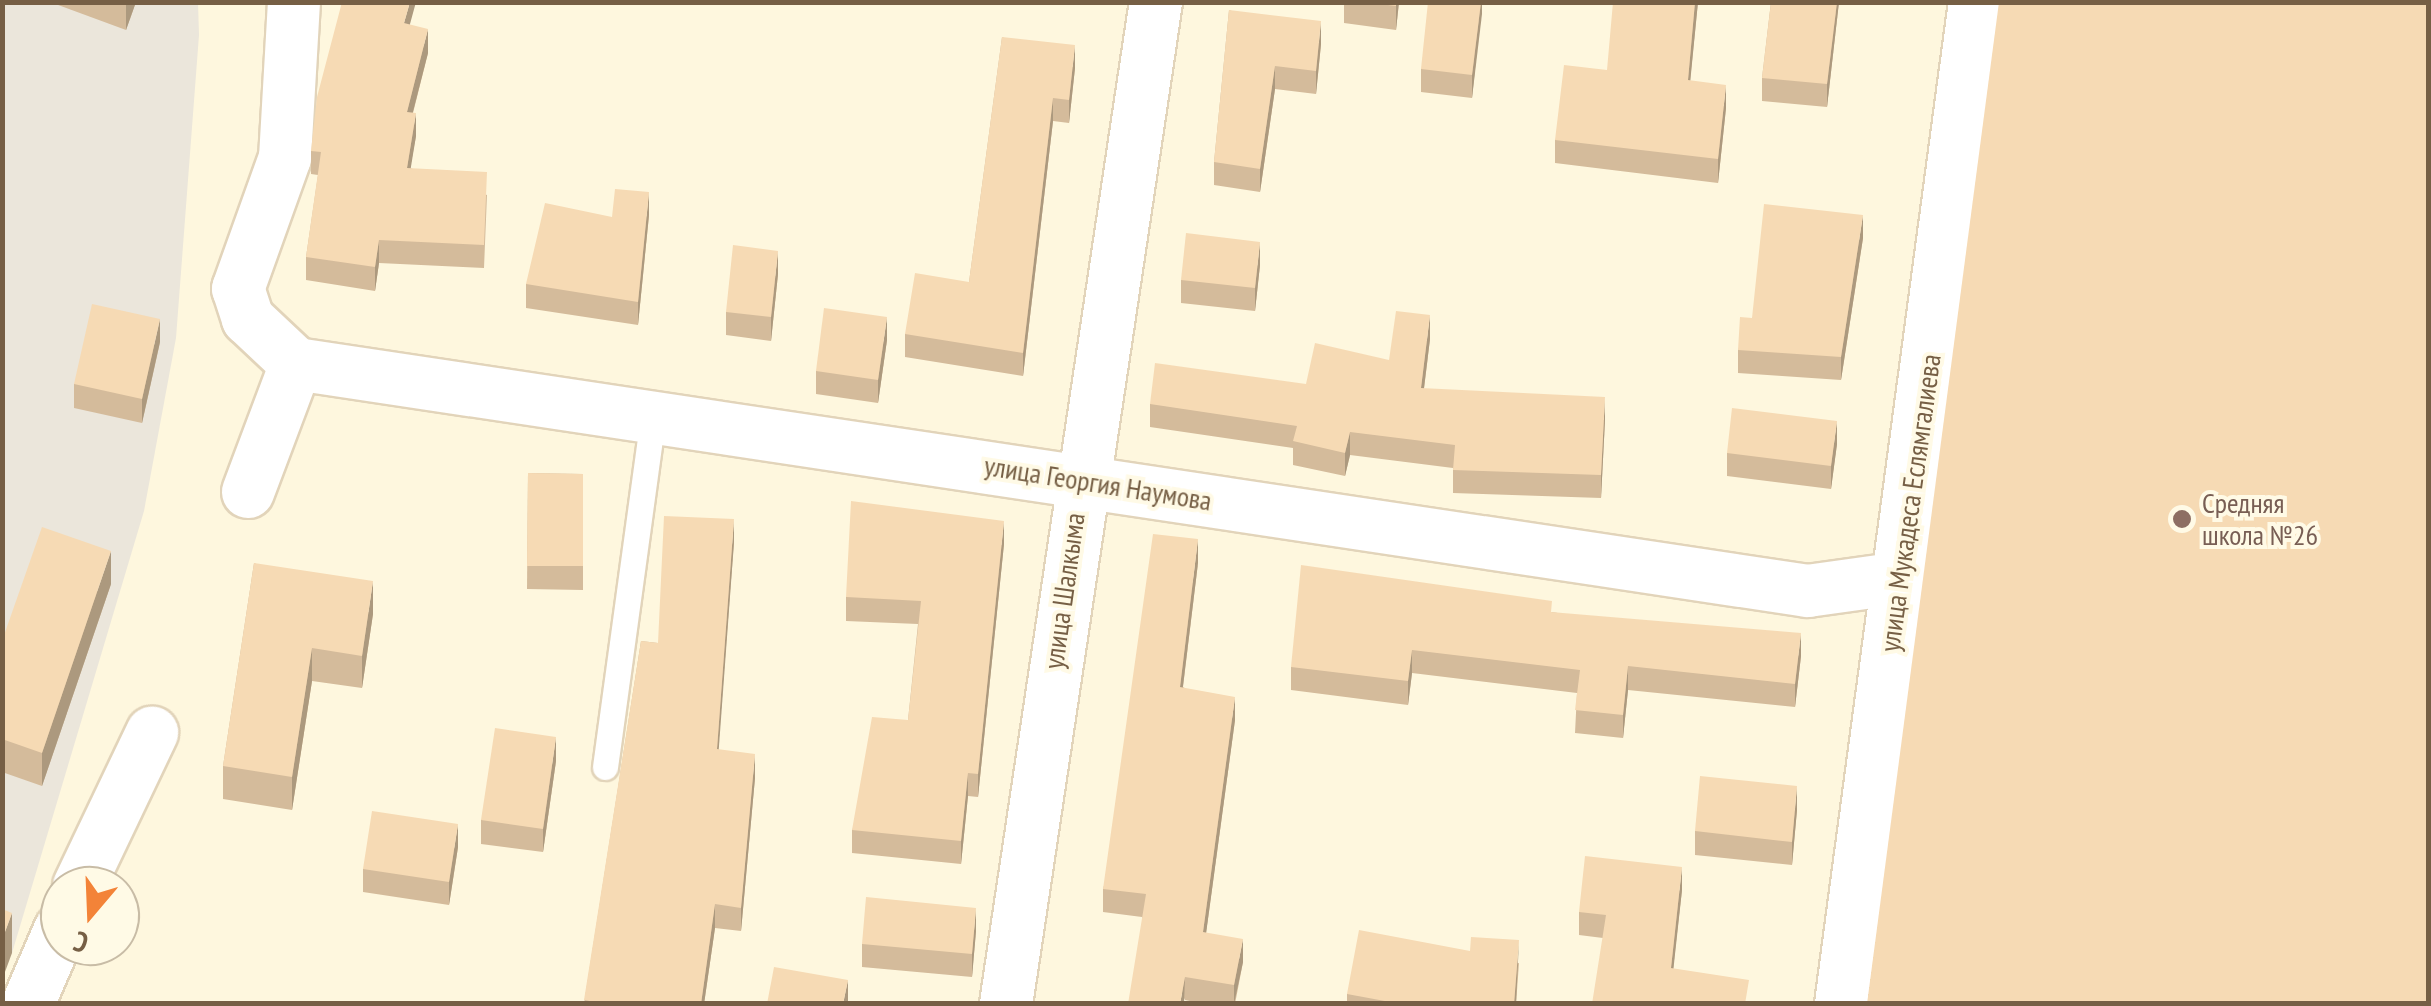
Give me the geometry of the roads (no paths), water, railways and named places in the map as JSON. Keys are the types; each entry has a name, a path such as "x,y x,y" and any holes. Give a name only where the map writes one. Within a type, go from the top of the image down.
{"street":[{"path":"248,492 296,364 248,319 238,289 285,158 294,2"},
{"name":"улица Шалкыма","path":"1006,1004 1080,480 1156,2"},
{"name":"улица Мукадеса Еслямгалиева","path":"1841,1004 1976,2"},
{"name":"улица Георгия Наумова","path":"296,364 1808,591 1900,578"},
{"path":"89,866 152,733"},
{"path":"36,1002 48,966"}],"lane":[{"path":"605,767 653,416"}],"place":[{"name":"Средняя школа №26","path":"2182,519"}]}
